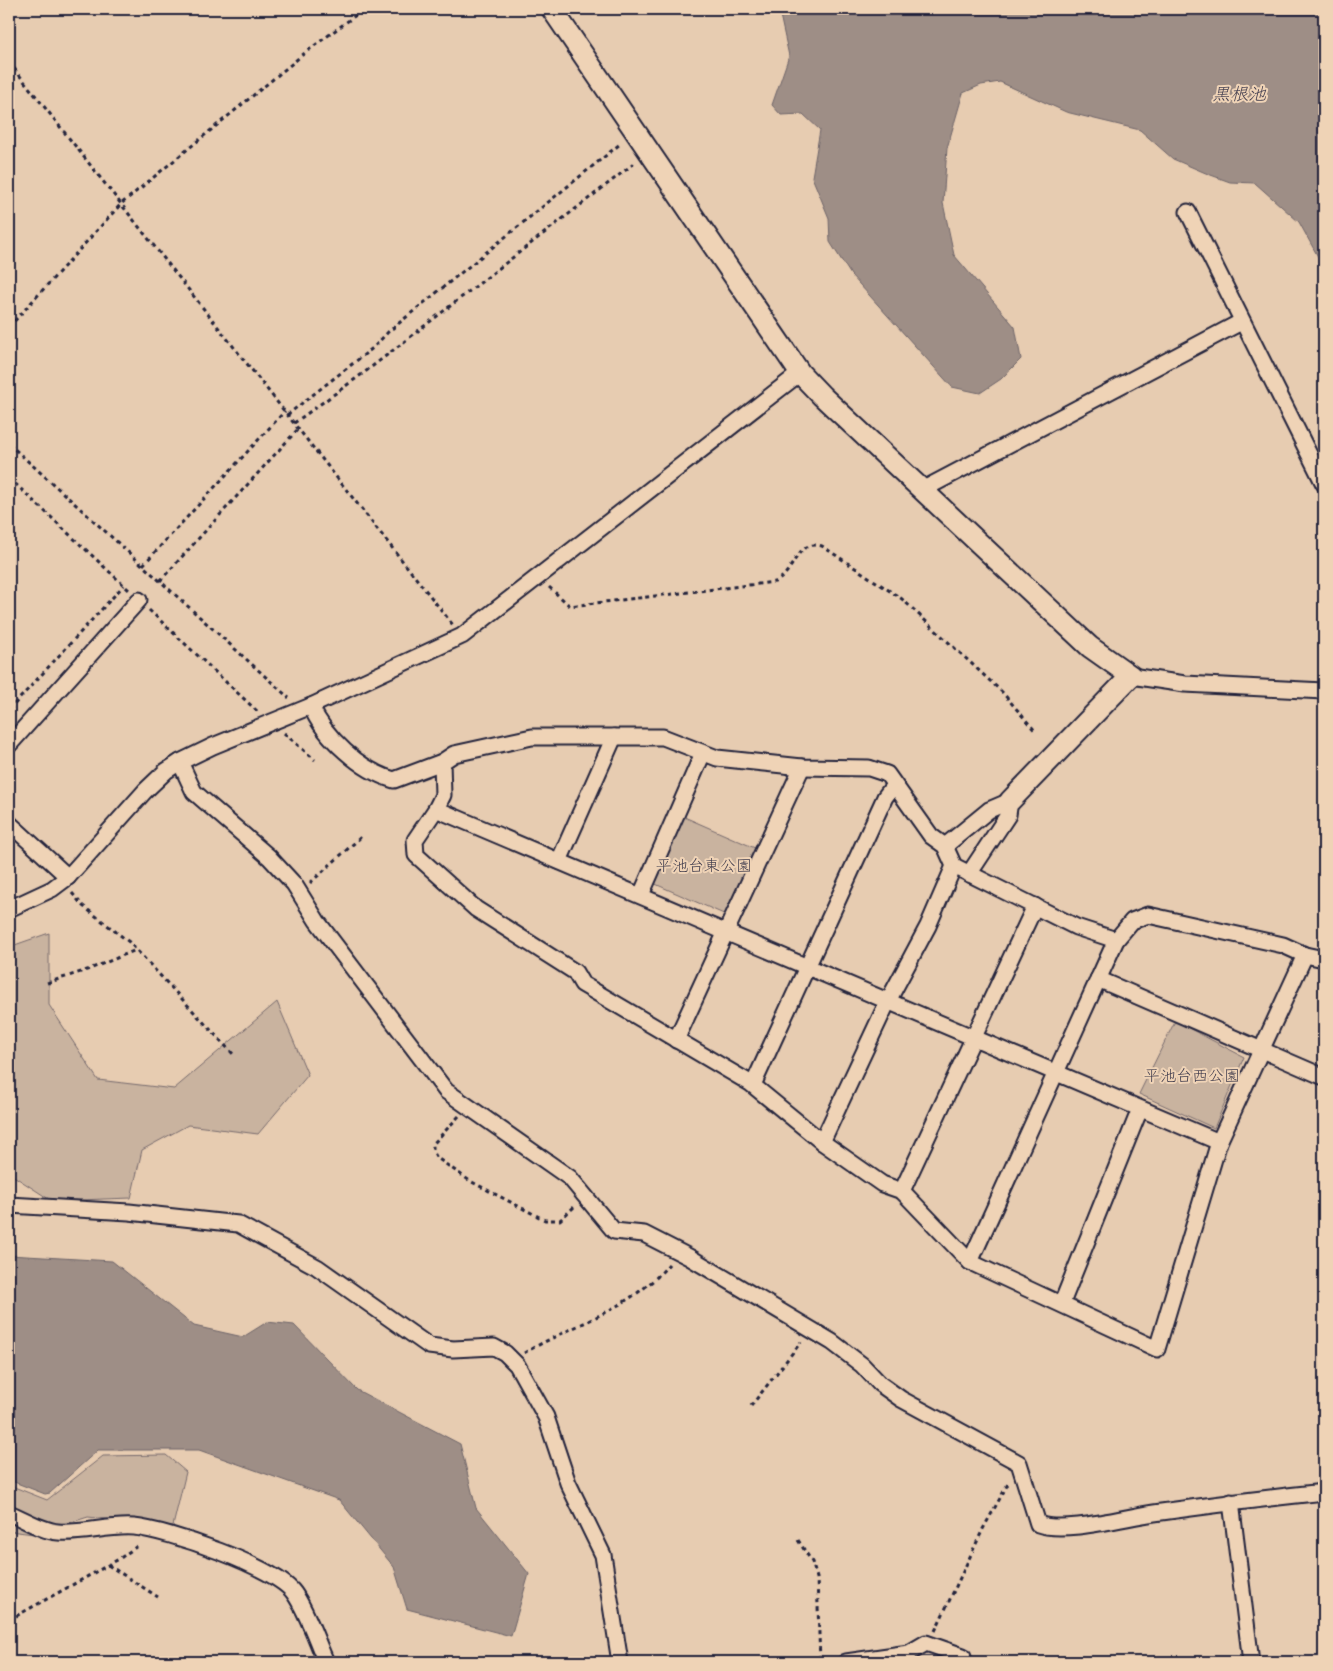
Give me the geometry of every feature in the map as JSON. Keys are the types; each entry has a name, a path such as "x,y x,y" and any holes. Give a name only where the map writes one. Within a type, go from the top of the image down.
{"street":[{"path":"552,9 650,150 800,373 822,396 1090,647 1131,676 1185,684 1324,691"},
{"path":"1188,212 1241,322 1324,484"},
{"path":"922,490 1241,322"},
{"path":"9,909 52,889 65,879 145,791 166,771 180,762 213,746 305,709 462,636 800,373"},
{"path":"9,745 139,600"},
{"path":"945,846 989,810 1010,801 1131,676"},
{"path":"305,709 355,762 379,775 394,780 442,762 454,754 532,737 663,737 717,758 802,767 869,768 887,774 931,836 945,846 954,866 1076,927 1116,940"},
{"path":"559,861 614,737"},
{"path":"641,895 703,753"},
{"path":"180,762 194,792 269,857 298,891 316,920 446,1091 570,1178 614,1231 644,1234 678,1251 810,1329 862,1365 880,1384 901,1399 1019,1463 1038,1524 1047,1528 1096,1523 1231,1502 1324,1492"},
{"path":"442,762 443,795 415,840 416,855 476,909 575,972 582,984 753,1085 822,1142 882,1184 902,1191 970,1262 1062,1303 1157,1349 1219,1142 1305,955"},
{"path":"676,1040 802,767"},
{"path":"753,1085 885,798 894,785"},
{"path":"969,874 1008,815 1010,801"},
{"path":"436,809 1219,1142"},
{"path":"9,823 65,879"},
{"path":"822,1142 888,1001 928,926 954,866"},
{"path":"902,1191 1034,906"},
{"path":"970,1262 1054,1072 1116,940 1132,921 1148,915 1283,945 1305,955 1324,959"},
{"path":"1098,979 1324,1077"},
{"path":"1062,1303 1140,1109"},
{"path":"9,1205 129,1212 238,1224 317,1267 429,1346 452,1349 494,1346 518,1365 546,1417 568,1483 603,1555 620,1662"},
{"path":"1231,1502 1251,1662"},
{"path":"9,1513 59,1532 133,1527 163,1531 280,1578 294,1592 326,1662"},
{"path":"846,1662 909,1653 926,1644 963,1656"}],"path":[{"path":"9,327 121,204 306,52 364,9"},
{"path":"9,62 462,636"},
{"path":"142,565 286,413 374,347 388,332 620,144"},
{"path":"294,423 452,305 650,150"},
{"path":"160,581 298,429"},
{"path":"9,444 289,697 305,709"},
{"path":"538,576 570,606 775,582 788,572 802,549 814,544 822,546 902,599 1002,692 1036,732"},
{"path":"9,710 124,586"},
{"path":"277,720 287,737 315,760"},
{"path":"298,891 320,876 362,836"},
{"path":"65,879 83,906 129,942 234,1055"},
{"path":"47,983 90,969 136,950"},
{"path":"468,1107 433,1144 433,1151 437,1158 470,1181 545,1220 560,1220 585,1197"},
{"path":"513,1361 550,1338 643,1290 657,1277 678,1251"},
{"path":"751,1406 810,1329"},
{"path":"926,1644 939,1625 983,1529 1019,1463"},
{"path":"9,1620 108,1565 140,1544 144,1529"},
{"path":"798,1540 812,1562 817,1578 820,1662"},
{"path":"108,1565 158,1596"}],"green space":[{"name":"平池台東公園","path":"682,816 755,848 726,915 653,883"},
{"path":"49,933 49,1005 98,1080 174,1089 277,1002 308,1075 258,1134 188,1125 142,1150 131,1198 52,1201 9,1173 9,947"},
{"name":"平池台西公園","path":"1175,1021 1244,1057 1214,1128 1139,1094"},
{"path":"166,1455 186,1472 173,1526 88,1517 34,1534 9,1531 9,1485 47,1500 103,1456"}],"water":[{"name":"黒根池","path":"781,9 1324,9 1324,287 1322,264 1299,222 1255,183 1230,182 1173,159 1140,130 1066,112 1000,82 981,85 963,93 947,148 943,203 954,255 1015,327 1021,359 1001,379 980,393 952,387 851,275 830,242 829,218 812,177 820,130 803,114 781,115 772,105 789,56 780,15"},
{"path":"9,1255 112,1261 194,1326 243,1337 267,1322 294,1325 357,1390 460,1444 476,1508 529,1574 511,1636 407,1609 394,1567 339,1500 199,1450 98,1450 50,1493 45,1494 9,1480"}]}
